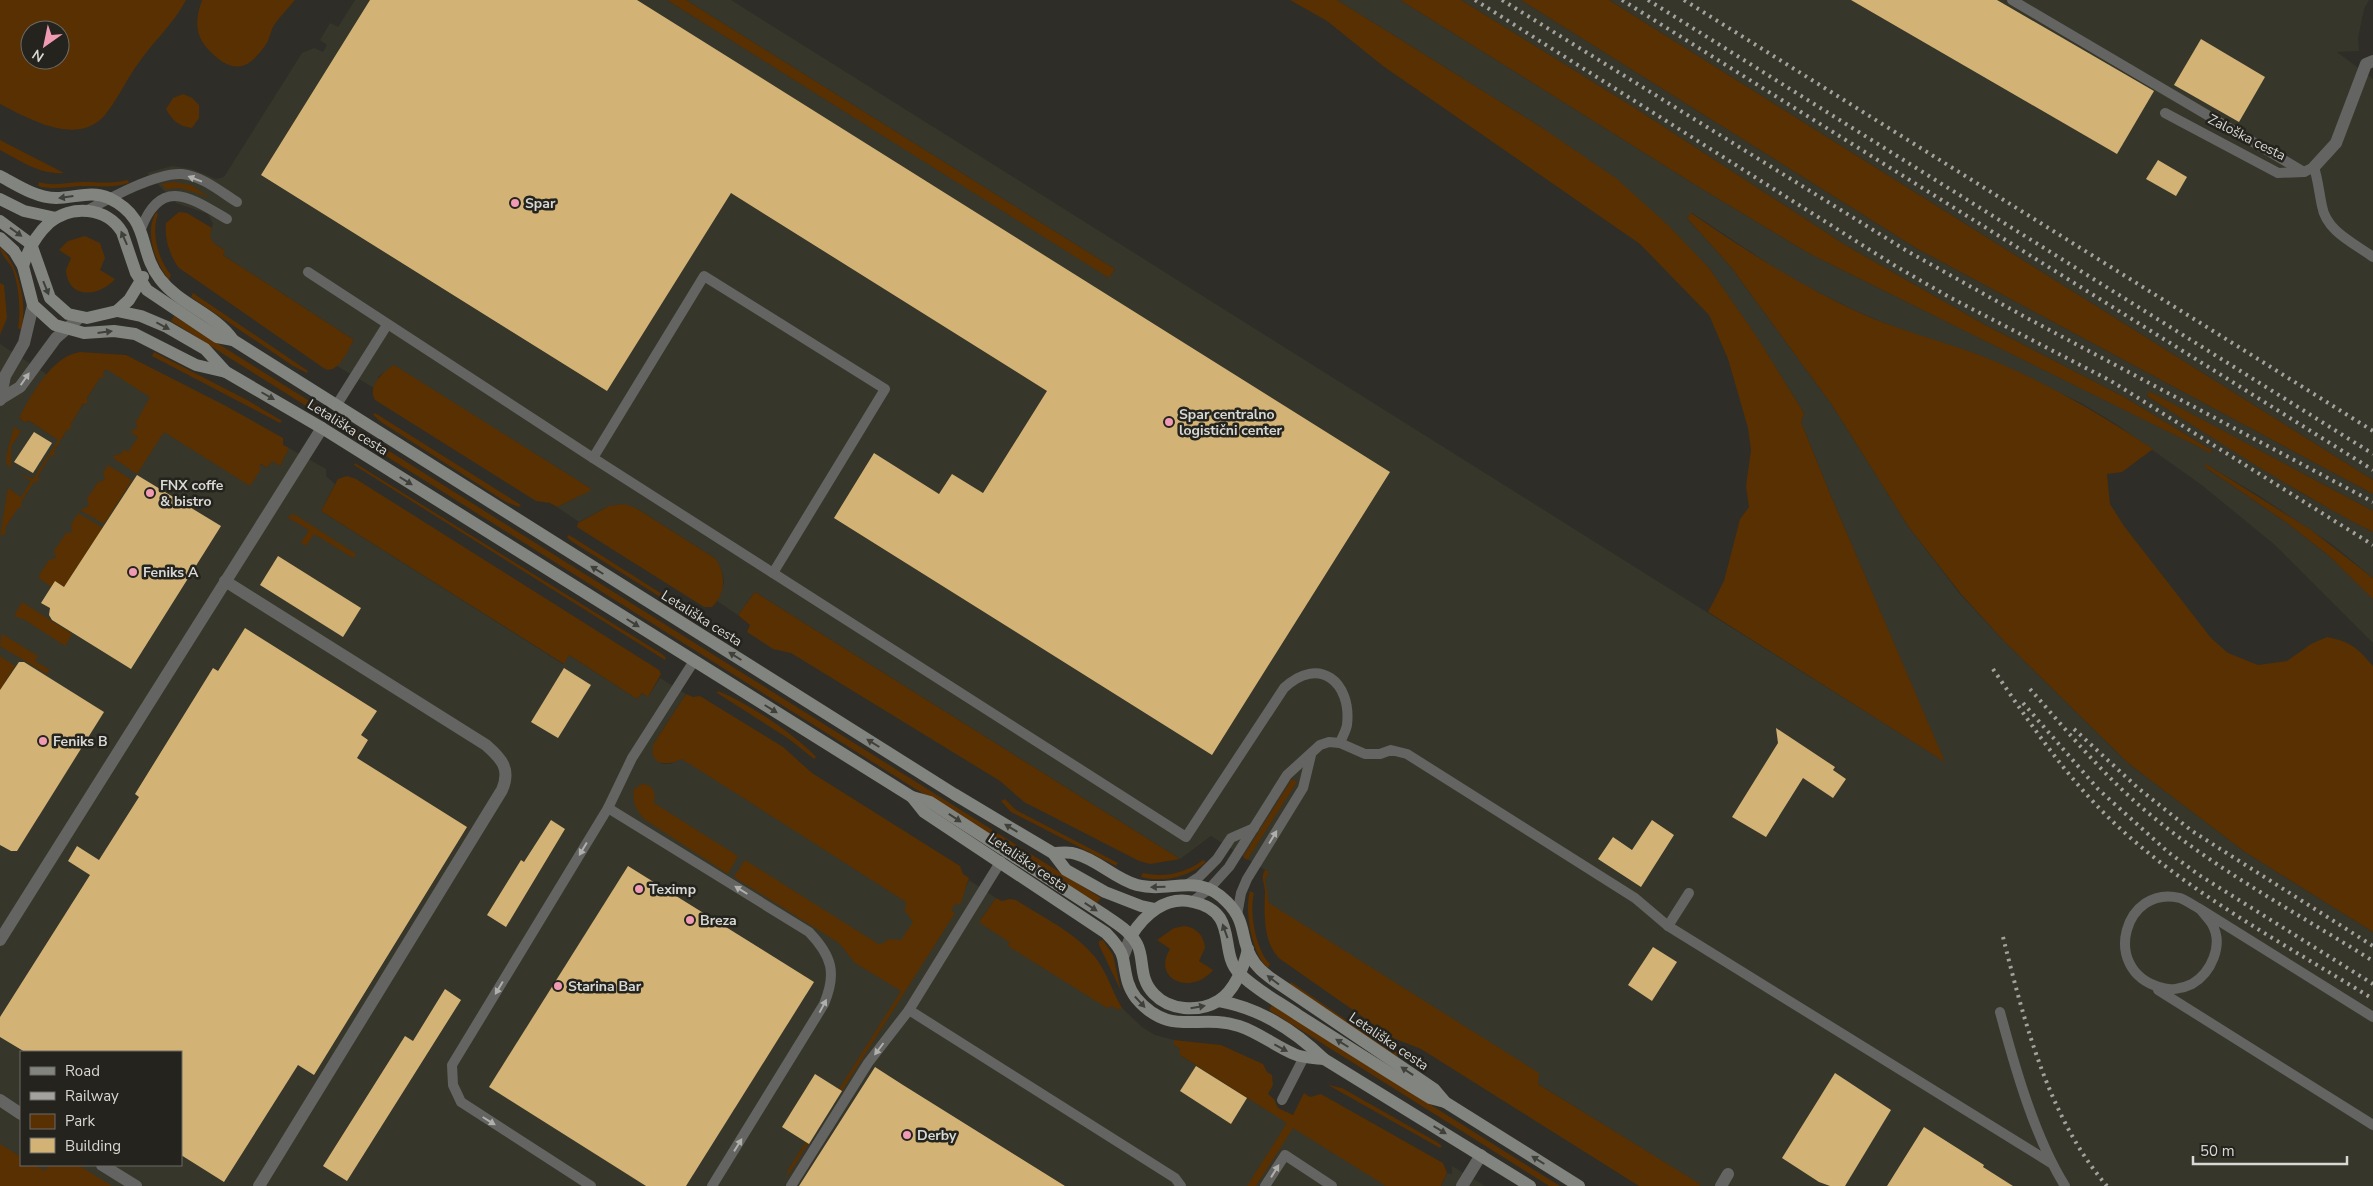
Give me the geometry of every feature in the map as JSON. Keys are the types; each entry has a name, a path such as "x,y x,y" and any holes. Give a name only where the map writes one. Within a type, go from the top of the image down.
{"main road":[{"name":"Letališka cesta","path":"0,176 38,195 49,198 90,194 109,199 127,211 140,229 154,270 166,286 223,326 233,340"},
{"path":"0,199 24,211 56,218"},
{"path":"23,266 31,244 56,218 69,213 88,210 105,216 118,225 126,240 140,284"},
{"path":"0,221 31,244 50,298 60,309 79,318"},
{"path":"0,238 14,250 23,266 33,305"},
{"path":"117,311 129,300 140,284 148,257"},
{"name":"Letališka cesta","path":"140,284 166,304 217,336 233,340 954,794 1053,852 1066,870 1105,892 1141,906 1155,909"},
{"name":"Letališka cesta","path":"33,305 46,319 65,330 84,334 114,331 135,334 196,365 226,372"},
{"name":"Letališka cesta","path":"79,318 94,317 117,311 141,316 167,327 205,350 226,372 322,428 912,797 930,802 1106,916 1131,936 1137,945 1148,987 1160,999 1175,1007 1190,1008 1219,1001 1252,1010 1303,1039 1324,1059 1530,1186"},
{"name":"Letališka cesta","path":"912,797 924,812 1001,861 1098,927 1112,939 1123,957 1124,970 1131,991 1147,1009 1157,1016 1180,1024 1210,1021 1235,1025 1295,1055 1324,1059"},
{"name":"Letališka cesta","path":"1053,852 1076,853 1138,886 1158,887 1188,884 1209,889 1226,901 1238,915 1254,962 1272,980 1434,1089 1445,1102"},
{"path":"1131,936 1145,916 1155,909 1171,902 1193,901 1209,909 1224,926 1230,956 1239,974"},
{"path":"1219,1001 1239,974 1248,949"},
{"name":"Letališka cesta","path":"1239,974 1300,1016 1430,1098 1445,1102 1579,1186"}],"street":[{"path":"2309,169 2336,143 2358,79 2366,64 2373,61"},
{"path":"1,399 5,376 24,342 33,305"},
{"path":"1,399 20,386 42,354 79,318"},
{"path":"0,940 322,428"},
{"path":"225,581 486,745 499,756 506,772 506,780 502,790 259,1186"},
{"path":"1123,957 1131,936"},
{"path":"0,1100 20,1113"},
{"path":"1462,1186 1481,1155"},
{"path":"104,1166 136,1186"},
{"path":"1721,1186 1728,1174"}],"lane":[{"path":"2012,0 2147,78 2175,98 2309,169 2320,189 2322,207 2334,229 2373,257"},
{"name":"Zaloška cesta","path":"2165,113 2278,173 2309,169"},
{"path":"88,210 162,176 183,174 208,185 237,202"},
{"path":"140,229 148,211 157,201 169,196 177,196 198,202 227,219"},
{"path":"308,272 593,458 1186,837 1284,688 1294,679 1309,673 1321,673 1332,678 1341,689 1345,698 1347,727 1340,743"},
{"path":"593,458 704,276 885,389 773,573"},
{"name":"Letališka cesta","path":"336,406 387,325"},
{"path":"591,1186 471,1110 456,1094 451,1074 452,1065 608,808 632,758 694,661"},
{"path":"1193,901 1209,889 1229,867 1287,775 1320,745 1329,742 1340,743 1365,754 1380,754 1391,750 1407,754 1635,898 1668,926 2051,1163"},
{"path":"1238,915 1241,893 1247,879 1303,788 1311,755"},
{"path":"608,808 809,932 820,944 830,963 832,981 824,1004 712,1186"},
{"path":"1188,884 1199,877 1217,859 1230,838 1254,828"},
{"path":"792,1186 868,1063 909,1010 1001,861"},
{"path":"1668,926 1689,893"},
{"path":"2373,1017 2180,898 2166,897 2151,901 2139,909 2130,921 2124,935 2124,950 2129,964 2138,976 2373,1125"},
{"path":"2150,985 2164,989 2178,989 2191,984 2202,976 2211,965 2216,952 2216,938 2212,925 2200,909"},
{"path":"909,1010 1175,1178 1181,1186"},
{"path":"2000,1012 2031,1109 2051,1163 2066,1186"},
{"path":"1282,1100 1304,1057"},
{"path":"1265,1186 1284,1155 1332,1186"}],"shaded area":[{"path":"355,0 667,0 1109,277 1115,269 686,0 731,0 1944,761 1801,422 1804,413 1757,338 1709,268 1541,127 1337,0 1400,0 1702,189 1810,254 2212,453 2213,451 2124,397 1987,326 1847,246 1635,108 1461,0 1521,0 1916,248 2373,494 2373,511 2150,392 2147,396 2303,494 2373,532 2373,578 2333,545 2258,495 2207,465 2205,467 2287,523 2328,555 2367,592 2373,599 2373,643 2275,545 2203,486 2116,424 2081,403 1981,356 1901,330 1858,312 1793,280 1692,213 1687,218 1731,267 1832,405 1908,526 1960,594 2004,641 2128,763 2245,852 2373,932 2373,1186 1699,1186 1699,1184 1268,916 1265,879 1268,872 1211,836 1180,859 755,592 738,615 717,601 724,583 723,575 716,559 636,508 609,506 579,522 557,507 589,491 590,488 394,366 379,376 374,388 337,366 354,340 223,255 225,251 212,242 209,236 213,224 208,214 176,203 147,173 172,166 192,169 216,179 224,177 302,53 314,48 323,52 327,45 320,40 330,23 338,27"},
{"path":"1609,0 2369,0 2364,9 2358,38 2359,51 2337,52 2373,79 2373,480"},
{"path":"0,344 48,375 19,418 26,423 28,420 60,441 106,368 267,468 272,460 280,466 289,448 326,469 326,476 335,484 321,511 563,664 569,655 637,699 642,693 648,697 660,678 686,694 654,743 655,757 662,764 670,764 682,758 906,901 956,902 959,904 969,880 996,898 981,919 1122,1008 1142,1027 1155,1035 1174,1040 1174,1045 1180,1049 1180,1055 1276,1115 1407,1186 47,1186 0,1157"},
{"path":"1452,1166 1485,1186 1441,1186 1447,1173 1452,1174"}],"green space":[{"path":"0,0 186,0 176,16 135,68 110,109 94,124 81,129 68,130 39,123 0,104"},
{"path":"202,0 295,0 275,23 268,41 261,52 246,64 231,66 215,56 199,36 198,12"},
{"path":"667,0 686,0 1115,269 1109,278"},
{"path":"1290,0 1337,0 1541,127 1617,179 1668,225 1709,268 1757,337 1804,413 1801,422 1945,762 1708,612 1724,581 1740,519 1749,507 1746,486 1751,450 1748,428 1728,359 1709,315 1640,244 1383,66 1327,21"},
{"path":"1400,0 1461,0 1635,108 1847,246 1987,326 2124,397 2213,451 2211,453 1810,254 1702,189"},
{"path":"1521,0 1609,0 2373,480 2373,494 1916,248"},
{"path":"183,94 192,98 199,105 199,118 192,128 176,122 166,109 173,98"},
{"path":"0,140 64,173 47,172 23,163 0,150"},
{"path":"128,180 129,183 111,186 54,188 38,186 39,182 56,184"},
{"path":"173,182 191,185 209,197 180,188 166,189 161,184"},
{"path":"156,212 158,214 155,229 157,246 162,262 171,275 169,280 159,265 151,238 151,229"},
{"path":"179,212 187,213 212,228 210,232 211,239 226,251 223,255 354,340 339,364 330,370 325,369 179,268 170,253 166,223"},
{"path":"1691,213 1773,266 1836,302 1903,330 2002,364 2090,410 2153,449 2122,472 2107,474 2110,504 2124,526 2211,638 2228,653 2258,665 2287,661 2311,644 2327,637 2348,644 2363,655 2373,666 2373,932 2245,852 2128,763 2004,641 1961,594 1908,526 1832,405 1731,267 1687,218"},
{"path":"85,236 100,243 105,258 100,270 115,279 108,285 93,292 78,291 72,287 66,270 71,258 59,250 68,241"},
{"path":"0,247 12,264 20,286 23,309 21,330 18,328 19,306 15,277 12,267"},
{"path":"0,283 4,285 7,318 0,335"},
{"path":"193,293 308,371 307,373 293,366 191,297"},
{"path":"174,316 1101,898 1097,903 171,321"},
{"path":"80,352 126,355 226,406 283,438 283,445 289,448 280,466 272,461 267,468 261,464 259,467 261,469 250,486 164,432 137,474 113,458 121,454 124,449 128,452 138,437 130,432 137,428 136,422 150,397 106,369 103,373 104,377 100,378 87,398 88,403 83,404 71,424 71,429 67,430 54,451 55,455 50,456 38,476 39,481 34,482 21,502 22,507 18,508 5,528 6,533 0,536 8,488 21,497 31,481 19,473 33,479 58,440 28,420 26,423 19,418 36,388 52,369 60,361"},
{"path":"154,352 249,401 282,421 280,423 152,356"},
{"path":"394,365 590,488 590,491 557,507 550,503 536,501 375,400 373,390 377,380"},
{"path":"2149,391 2373,511 2373,532 2286,484 2230,449 2147,396"},
{"path":"375,413 521,505 519,507 506,502 381,422 373,415"},
{"path":"14,427 21,431 11,447 11,468 6,464 7,452"},
{"path":"355,463 662,654 666,658 665,660 354,465"},
{"path":"2206,464 2311,530 2373,578 2373,599 2328,555 2287,523 2205,467"},
{"path":"108,465 132,480 104,524 80,510 89,506 87,499 98,482 105,480 103,473"},
{"path":"347,476 356,479 659,670 661,674 648,697 642,693 637,699 569,655 564,664 321,511 338,479"},
{"path":"624,504 636,508 716,559 722,571 723,584 720,596 712,607 704,607 577,527 578,523 609,506"},
{"path":"78,513 113,534 92,544 64,587 55,581 51,587 38,577 49,560 56,558 54,551 66,533 72,532 71,525"},
{"path":"294,514 356,554 353,558 314,534 306,546 301,543 309,530 287,517"},
{"path":"569,535 700,618 692,617 571,541 567,537"},
{"path":"755,592 1180,859 1150,864 1139,861 1024,802 1000,781 791,653 773,649 747,632 750,625 738,615"},
{"path":"22,602 72,634 65,646 25,620 14,616"},
{"path":"2,634 38,656 35,661 50,670 47,674 0,646"},
{"path":"0,656 15,666 0,690"},
{"path":"718,691 770,720 816,757 814,759 789,739 717,693"},
{"path":"686,694 693,697 700,696 783,747 812,773 960,866 963,874 969,878 960,905 956,903 951,910 955,913 787,1177 788,1170 901,991 855,963 839,943 734,877 745,860 880,945 889,939 901,940 913,922 905,911 906,902 682,759 670,763 656,760 653,756 654,743"},
{"path":"1292,779 1297,782 1247,860 1243,857"},
{"path":"642,784 652,788 655,796 654,803 738,856 728,874 644,819 634,801 634,789"},
{"path":"1005,799 1016,810 1118,863 1116,866 1011,812 1001,801"},
{"path":"1203,860 1206,862 1184,875 1167,879 1141,877 1143,873 1167,875 1175,873 1190,868"},
{"path":"1265,870 1269,872 1265,879 1269,903 1539,1073 1538,1084 1700,1184 1699,1186 1639,1186 1421,1049 1393,1038 1280,959 1270,945 1266,928 1263,878"},
{"path":"1250,891 1254,893 1252,910 1257,941 1270,964 1268,968 1262,962 1251,932 1248,909"},
{"path":"996,898 1002,901 1016,900 1078,940 1099,963 1122,1008 1119,1010 1112,1006 1107,1008 1008,946 1010,943 979,922"},
{"path":"1185,926 1193,929 1201,936 1205,948 1199,961 1213,970 1204,978 1195,982 1185,983 1176,981 1170,976 1166,969 1166,960 1170,949 1157,940 1174,928"},
{"path":"1103,940 1113,955 1121,991 1099,945 1099,941"},
{"path":"1291,982 1388,1049 1403,1055 1403,1057 1398,1057 1289,985"},
{"path":"1272,1005 1560,1186 1549,1186 1269,1010"},
{"path":"1174,1040 1221,1045 1263,1064 1267,1072 1272,1075 1273,1085 1268,1094 1274,1099 1278,1108 1293,1115 1304,1093 1310,1097 1321,1094 1443,1163 1447,1173 1441,1186 1386,1186 1293,1128 1256,1186 1247,1186 1287,1123 1180,1055 1180,1049 1174,1045"},
{"path":"1328,1085 1342,1088 1442,1146 1440,1148"},
{"path":"0,1144 20,1156 20,1166 37,1166 45,1171 48,1166 80,1166 112,1186 0,1186"}],"building":[{"path":"370,0 637,0 1390,472 1212,755 834,518 874,453 939,494 952,474 983,493 1047,391 731,193 607,391 261,175"},
{"path":"1851,0 1997,0 2154,91 2117,154"},
{"path":"2201,39 2265,77 2239,122 2174,85"},
{"path":"2158,160 2187,177 2176,196 2146,179"},
{"path":"34,432 52,443 33,473 14,462"},
{"name":"Feniks A","path":"137,475 221,526 131,669 52,620 49,615 50,608 41,603 55,581 64,587"},
{"path":"278,556 361,608 343,637 260,585"},
{"path":"245,628 377,711 361,735 368,740 357,758 467,827 314,1075 298,1065 224,1182 182,1156 182,1051 23,1051 0,1037 0,1017 90,875 68,861 77,846 99,860 139,797 135,794 213,668 218,671"},
{"name":"Feniks B","path":"19,662 24,662 104,712 17,851 11,851 0,845 0,690"},
{"path":"564,668 591,685 558,738 531,722"},
{"path":"1776,728 1835,767 1833,770 1846,779 1833,798 1803,778 1766,837 1732,817 1778,743"},
{"path":"551,820 565,829 506,927 487,915 521,860 524,862"},
{"path":"1652,820 1674,835 1641,887 1598,859 1613,837 1632,850"},
{"path":"628,866 814,982 686,1186 646,1186 489,1087"},
{"path":"1653,947 1677,962 1652,1001 1628,985"},
{"path":"445,989 461,1000 347,1181 323,1166 405,1036 413,1041"},
{"path":"1196,1066 1247,1098 1231,1124 1180,1091"},
{"name":"Derby","path":"875,1067 903,1085 1065,1186 799,1186"},
{"path":"1835,1073 1891,1110 1845,1186 1830,1186 1819,1182 1782,1158"},
{"path":"815,1074 842,1091 809,1144 782,1127"},
{"path":"1924,1127 1984,1165 1983,1167 2013,1186 1887,1186"}],"railway":[{"path":"1475,0 1897,267 1951,298 2111,381 2373,545"},
{"path":"1502,0 1907,251 2025,317 2373,502"},
{"path":"1622,0 2373,470"},
{"path":"1648,0 2373,454"},
{"path":"1684,0 2373,431"},
{"path":"1993,669 2062,766 2093,802 2139,845 2202,893 2373,999"},
{"path":"2030,689 2116,784 2173,833 2257,890 2373,961"},
{"path":"2023,703 2098,789 2168,852 2199,875 2373,984"},
{"path":"2074,729 2138,788 2192,831 2373,946"},
{"path":"2003,937 2030,1035 2054,1100 2069,1131 2087,1160 2107,1186"}],"place":[{"name":"Spar","path":"515,203"},
{"name":"Spar centralno logistični center","path":"1169,422"},
{"name":"FNX coffe & bistro","path":"150,493"},
{"name":"Feniks A","path":"133,572"},
{"name":"Feniks B","path":"43,741"},
{"name":"Teximp","path":"639,889"},
{"name":"Breza","path":"690,920"},
{"name":"Starina Bar","path":"558,986"},
{"name":"Derby","path":"907,1135"}]}
